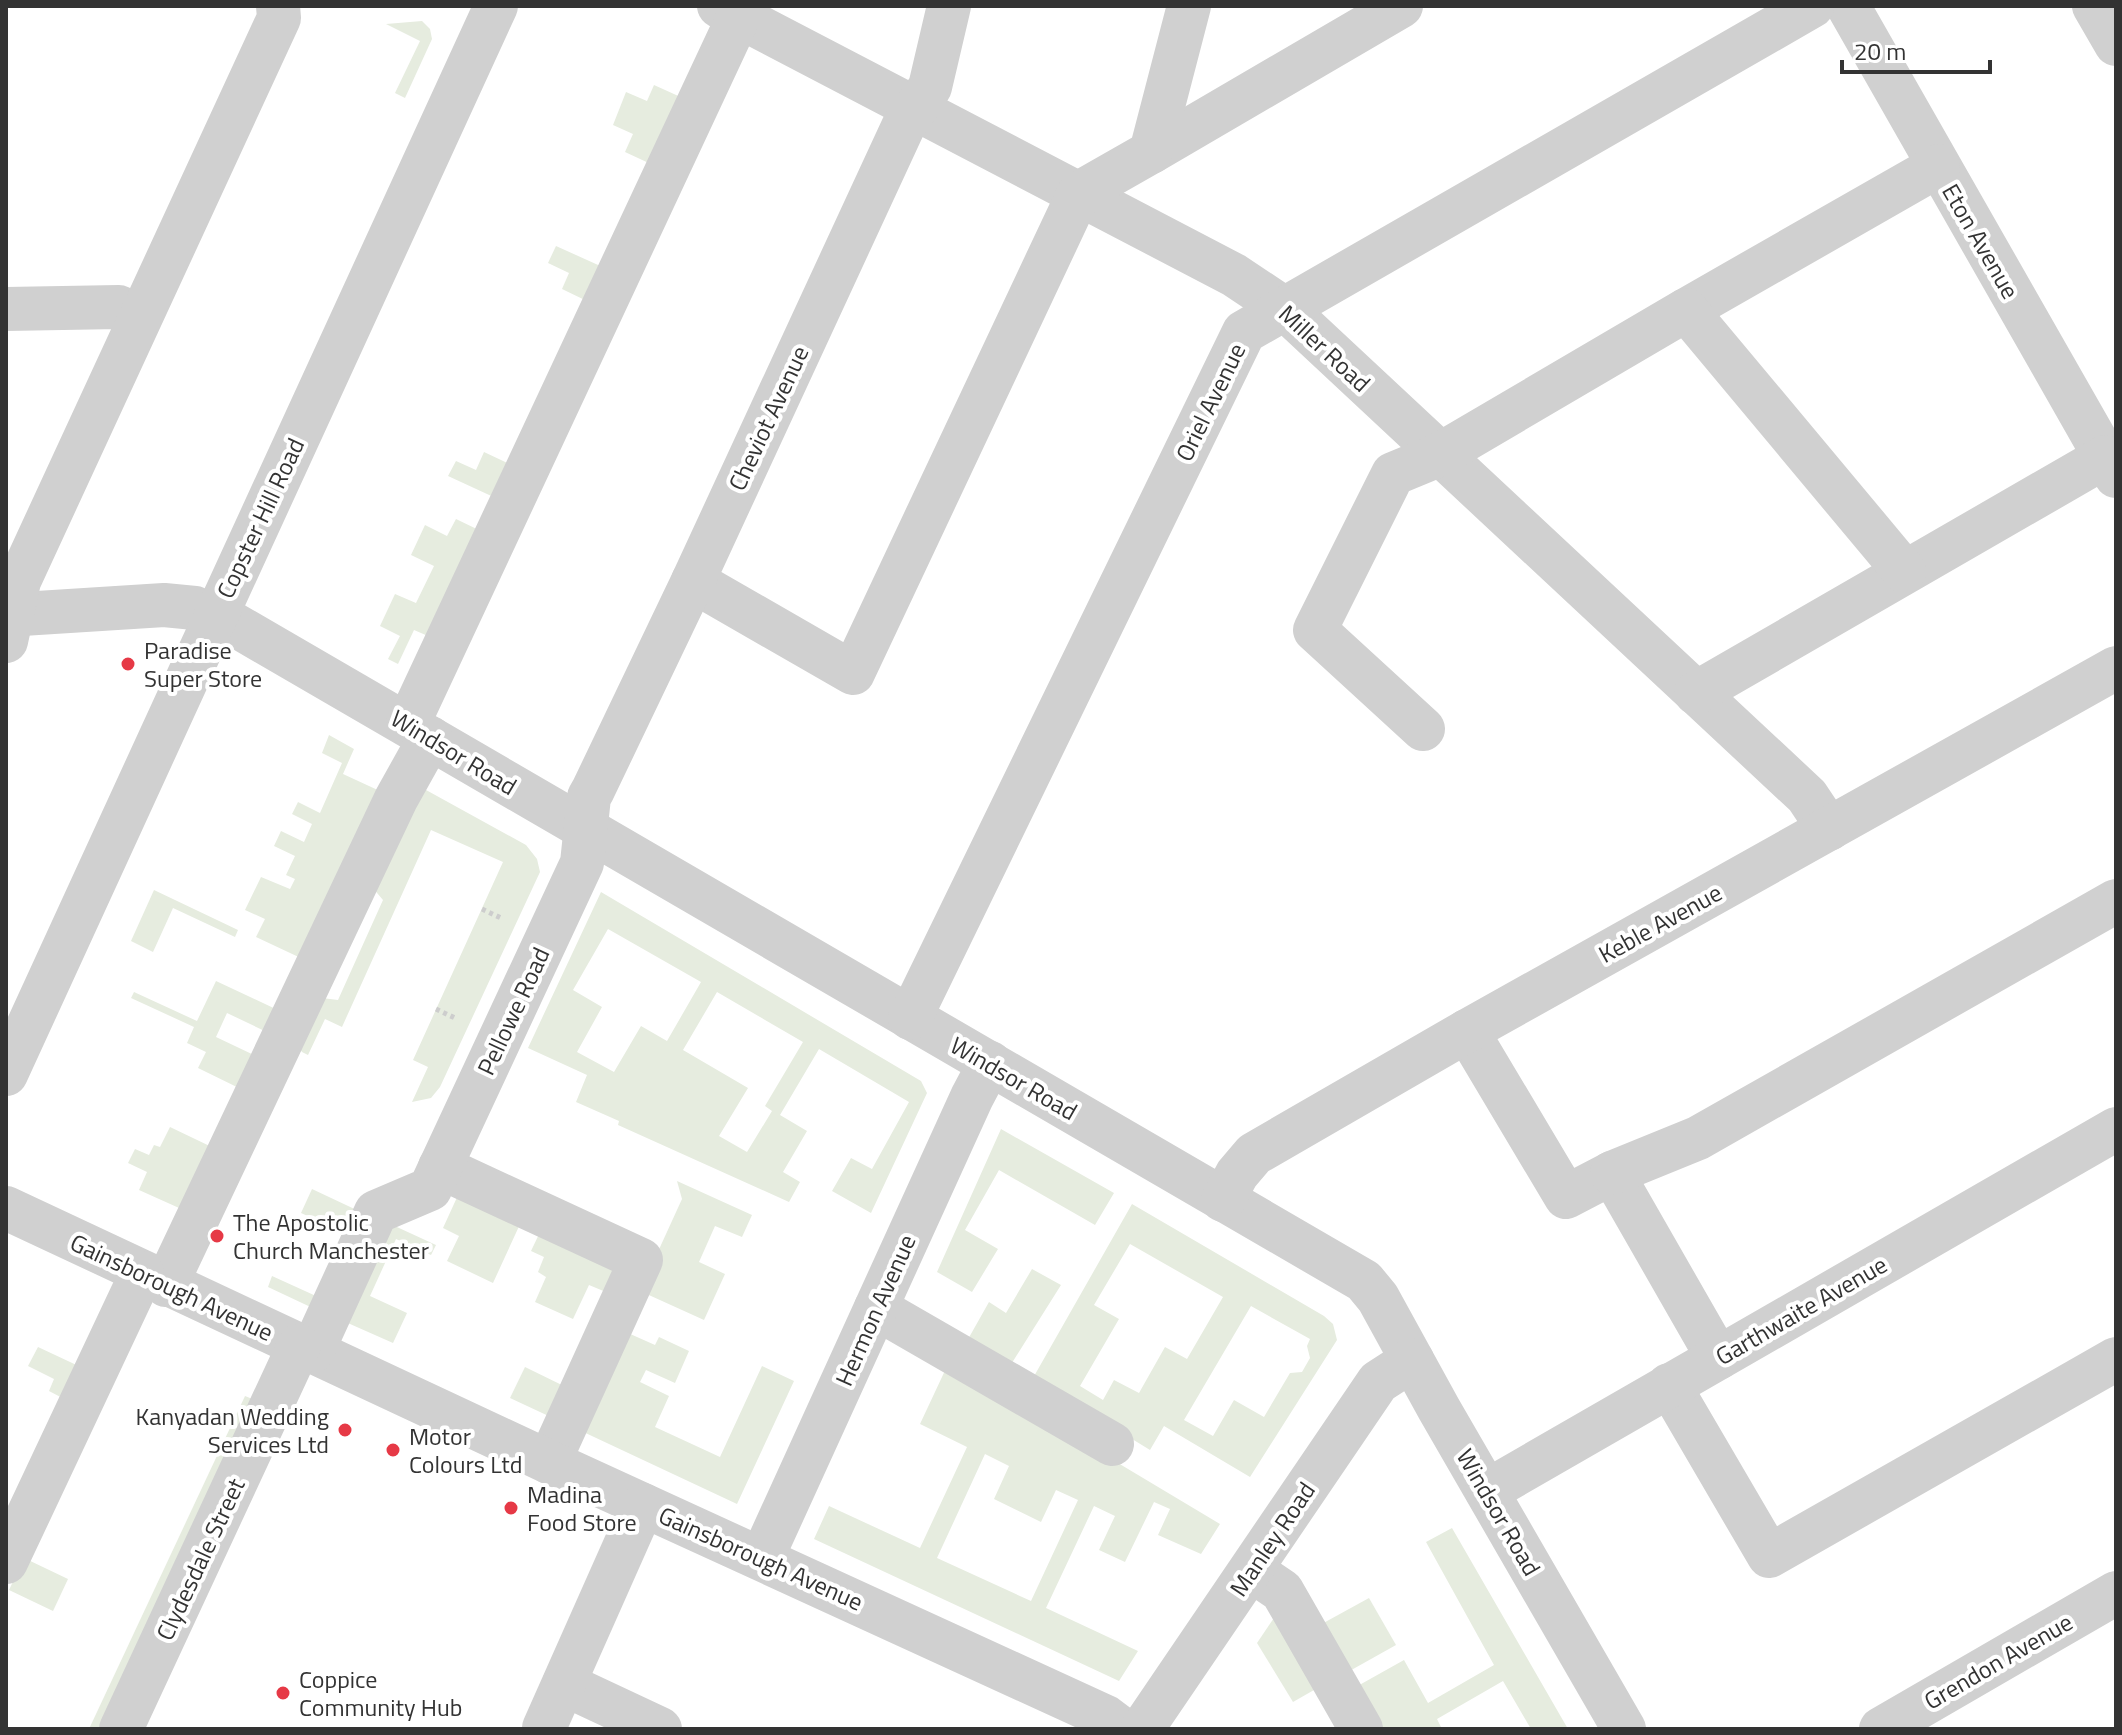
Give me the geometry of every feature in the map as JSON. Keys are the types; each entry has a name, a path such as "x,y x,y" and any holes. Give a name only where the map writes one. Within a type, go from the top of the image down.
{"street":[{"path":"8,624 19,581 279,18 278,6"},
{"name":"Copster Hill Road","path":"6,1074 496,6"},
{"name":"Cheviot Avenue","path":"586,830 589,797 693,581 903,127 930,87 949,6"},
{"path":"1151,152 1189,6"},
{"path":"693,581 853,673 1079,193 1401,6"},
{"name":"Oriel Avenue","path":"910,1018 1244,332 1812,6"},
{"name":"Eton Avenue","path":"1848,6 2111,467"},
{"path":"2094,6 2116,44"},
{"path":"6,1562 154,1279 396,799 419,731 729,11"},
{"name":"Miller Road","path":"729,11 1242,279 1285,309 1807,796 1829,829"},
{"path":"1423,729 1315,630 1393,474 1439,455 1938,166"},
{"path":"6,309 119,307 140,317"},
{"path":"1686,310 1904,571"},
{"path":"1696,693 1904,571 2111,467"},
{"name":"Windsor Road","path":"8,624 164,605 195,608 235,625 1364,1281 1378,1298 1624,1729"},
{"name":"Keble Avenue","path":"1223,1200 1237,1174 1254,1154 1467,1031 2116,668"},
{"name":"Pellowe Road","path":"435,1178 582,863 586,830"},
{"path":"1467,1031 1566,1197 1612,1173 1698,1138 2116,901"},
{"name":"Hermon Avenue","path":"762,1558 990,1063"},
{"name":"Garthwaite Avenue","path":"1487,1491 2116,1129"},
{"path":"1612,1173 1718,1358"},
{"path":"435,1178 641,1260 549,1462"},
{"name":"Clydesdale Street","path":"121,1729 376,1212 435,1178"},
{"name":"Gainsborough Avenue","path":"6,1208 549,1462 1106,1717 1122,1729"},
{"path":"876,1308 1112,1444"},
{"path":"1669,1385 1769,1556 2116,1359"},
{"name":"Manley Road","path":"1142,1729 1378,1382 1412,1360"},
{"path":"544,1728 643,1505"},
{"path":"1251,1570 1282,1591 1361,1729"},
{"name":"Grendon Avenue","path":"1881,1729 2116,1593"},
{"path":"564,1684 660,1729"}],"shaded area":[{"path":"422,21 430,29 432,39 405,98 395,93 420,41 386,24"},
{"path":"654,85 685,99 653,165 625,152 633,134 613,125 626,92 647,101"},
{"path":"556,246 607,269 591,303 562,289 569,273 548,263"},
{"path":"484,452 516,467 500,500 448,476 456,461 476,470"},
{"path":"456,519 485,533 435,639 414,630 398,664 388,659 400,636 380,626 395,594 416,603 434,566 411,555 425,525 447,536"},
{"path":"329,735 354,749 343,774 382,792 305,960 256,937 265,919 245,910 261,877 290,889 295,879 286,875 295,856 274,846 281,831 304,842 312,824 292,814 298,802 320,813 342,763 322,753"},
{"path":"417,785 526,845 537,859 540,872 440,1087 431,1098 412,1102 428,1067 413,1060 503,862 431,830 342,1027 325,1019 308,1055 298,1046 322,998 338,1000 383,900 372,887"},
{"path":"154,890 238,930 235,937 173,908 153,952 131,941"},
{"path":"601,892 921,1081 927,1093 871,1213 832,1191 851,1158 872,1169 909,1102 819,1049 780,1115 807,1131 783,1172 800,1182 789,1202 618,1125 619,1121 576,1102 587,1075 528,1048","holes":["608,929 701,982 667,1041 641,1026 614,1072 577,1052 602,1007 573,990","717,992 803,1042 765,1106 772,1111 747,1152 719,1136 748,1088 683,1050"]},
{"path":"216,981 282,1012 271,1034 227,1013 216,1037 260,1058 245,1091 198,1068 206,1052 187,1043 194,1027 131,998 134,992 197,1021"},
{"path":"170,1127 218,1150 188,1212 139,1190 147,1172 128,1163 135,1149 149,1155 154,1145 160,1147"},
{"path":"1001,1129 1114,1193 1095,1225 999,1170 965,1230 998,1249 972,1292 937,1272"},
{"path":"677,1181 752,1215 742,1237 715,1226 699,1262 725,1274 704,1320 640,1291 682,1199"},
{"path":"312,1189 363,1213 319,1311 268,1287 272,1276 316,1296 345,1233 301,1213"},
{"path":"459,1193 521,1222 493,1283 447,1261 459,1236 443,1228"},
{"path":"1132,1204 1324,1316 1333,1324 1337,1340 1250,1477 1164,1426 1150,1450 1033,1378","holes":["1130,1244 1223,1297 1187,1359 1165,1347 1139,1393 1114,1380 1103,1400 1080,1386 1119,1319 1094,1305","1251,1306 1310,1339 1307,1346 1310,1358 1302,1372 1290,1373 1264,1417 1234,1400 1213,1436 1184,1420"]},
{"path":"386,1222 436,1245 431,1255 396,1239 370,1296 407,1313 393,1343 341,1320"},
{"path":"541,1230 625,1268 613,1295 589,1285 573,1319 535,1302 546,1277 538,1272 544,1257 531,1251"},
{"path":"1032,1269 1061,1285 1010,1366 967,1341 989,1302 1006,1313"},
{"path":"628,1333 655,1345 659,1337 689,1351 675,1383 646,1370 640,1382 669,1396 655,1427 720,1457 762,1366 794,1381 737,1504 577,1429"},
{"path":"38,1347 85,1369 70,1402 49,1391 54,1379 28,1366"},
{"path":"949,1362 1220,1524 1201,1554 1158,1535 1170,1509 1154,1502 1125,1562 1099,1550 1115,1516 1094,1506 1046,1608 1138,1651 1119,1681 814,1539 829,1506 920,1548 967,1447 920,1424","holes":["985,1454 1009,1466 994,1499 1041,1522 1056,1490 1078,1500 1031,1601 937,1558"]},
{"path":"525,1367 570,1389 555,1419 510,1398"},
{"path":"245,1396 255,1400 100,1729 89,1729"},
{"path":"1452,1528 1568,1729 1531,1729 1503,1681 1437,1719 1442,1729 1377,1729 1354,1688 1404,1660 1428,1703 1494,1665 1426,1542"},
{"path":"24,1558 68,1579 53,1611 9,1590"},
{"path":"1369,1598 1396,1645 1346,1673 1318,1626"},
{"path":"1278,1612 1321,1686 1293,1702 1257,1643"}],"place":[{"name":"Paradise Super Store","path":"128,664"},
{"name":"The Apostolic Church Manchester","path":"217,1236"},
{"name":"Kanyadan Wedding Services Ltd","path":"345,1430"},
{"name":"Motor Colours Ltd","path":"393,1450"},
{"name":"Madina Food Store","path":"511,1508"},
{"name":"Coppice Community Hub","path":"283,1693"}]}
